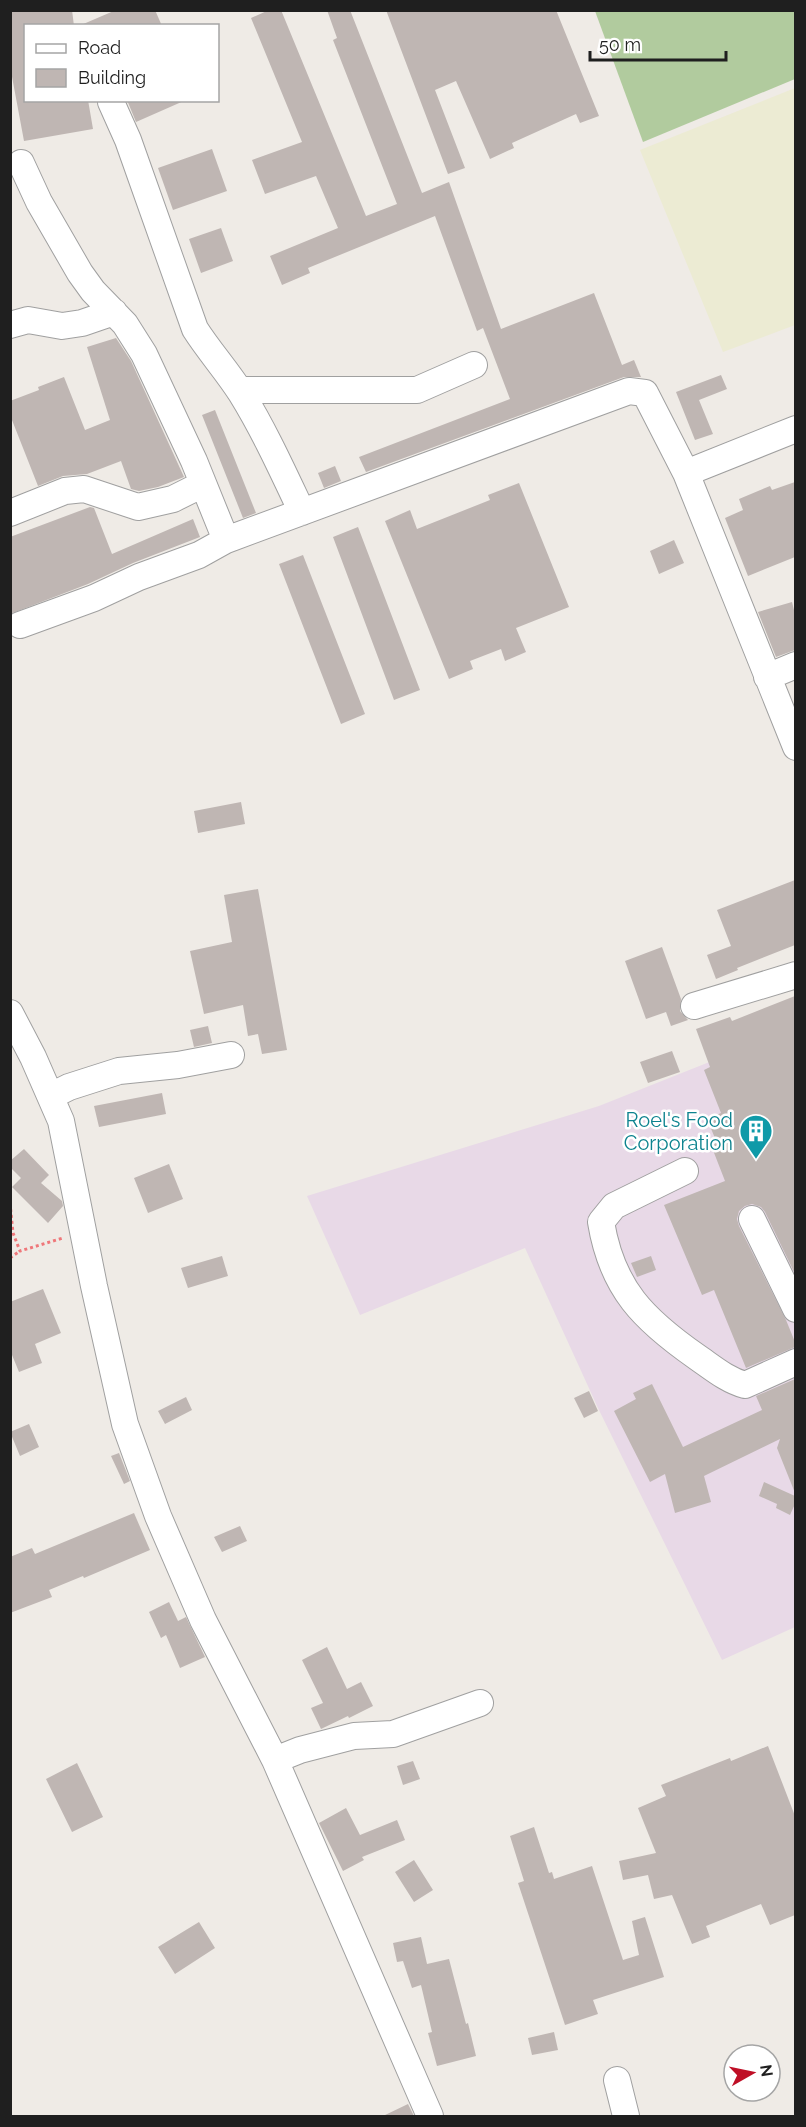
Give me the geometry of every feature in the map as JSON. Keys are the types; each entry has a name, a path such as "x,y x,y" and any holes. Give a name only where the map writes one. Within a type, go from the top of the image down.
{"street":[{"path":"111,102 128,140 195,329 252,412 302,512"},
{"path":"21,163 39,202 80,273 135,338 144,354 168,402 226,540"},
{"path":"10,325 28,320 62,326 82,323 114,312"},
{"path":"239,390 417,390 474,365"},
{"path":"20,625 94,598 139,577 199,555 226,540 629,392 645,393 686,473 795,747"},
{"path":"686,473 795,429"},
{"path":"10,513 65,491 84,489 138,507 173,499 202,484"},
{"path":"767,677 795,665"},
{"path":"694,1006 795,975"},
{"path":"10,1014 61,1121 82,1232 125,1424 158,1516 203,1620 275,1760 430,2116"},
{"path":"51,1096 69,1087 119,1071 178,1065 231,1055"},
{"path":"685,1171 614,1206 601,1222 606,1248 628,1296 651,1321 733,1382 745,1385 795,1362"},
{"path":"752,1219 795,1309"},
{"path":"275,1760 300,1750 354,1736 393,1734 480,1703"},
{"path":"617,2079 626,2116"}],"path":[{"path":"10,1203 14,1233 20,1251"},
{"path":"10,1258 20,1251 82,1232"}],"shaded area":[{"name":"Roel's Food Corporation","path":"795,1028 795,1627 722,1660 598,1408 525,1248 360,1315 307,1196 599,1106"}],"green space":[{"path":"595,11 795,11 795,79 643,142"},
{"path":"795,88 795,325 723,352 640,150"}],"building":[{"path":"10,10 72,10 74,24 24,24 24,102 88,102 93,129 24,141 10,66"},
{"path":"116,10 155,10 161,24 83,24"},
{"path":"269,10 281,10 366,216 397,204 333,40 337,38 327,10 350,10 422,193 449,182 501,329 594,293 622,365 634,360 641,377 624,377 366,472 359,457 510,399 483,328 477,331 435,216 308,268 310,273 282,285 270,256 338,228 316,176 265,194 252,160 302,142 251,18"},
{"path":"386,10 556,10 599,116 580,123 576,114 512,143 514,148 490,159 456,81 435,90 465,168 448,174"},
{"path":"128,102 181,102 136,122"},
{"path":"212,149 227,191 173,210 158,168"},
{"path":"221,228 233,261 201,273 189,239"},
{"path":"116,338 131,361 184,477 158,487 139,491 131,489 121,461 87,474 63,476 38,486 10,415 10,401 64,377 85,430 110,420 87,347"},
{"path":"721,375 727,389 699,400 713,434 695,440 676,392"},
{"path":"215,410 256,513 243,518 202,415"},
{"path":"335,466 341,481 324,488 318,473"},
{"path":"795,482 795,557 748,576 725,518 743,510 739,499 770,486 772,490"},
{"path":"519,483 569,607 516,628 526,652 505,661 501,649 470,661 473,669 449,679 385,521 410,510 417,529 490,500 488,495"},
{"path":"90,507 94,508 112,554 193,519 200,537 10,614 10,537"},
{"path":"358,527 420,690 394,700 333,537"},
{"path":"674,540 684,563 659,574 650,551"},
{"path":"303,555 365,714 341,724 279,564"},
{"path":"792,602 795,614 795,650 776,657 758,612"},
{"path":"241,802 245,824 198,833 194,811"},
{"path":"795,880 795,945 737,968 738,970 716,979 707,955 731,946 717,910"},
{"path":"258,889 287,1050 262,1054 258,1034 248,1036 243,1005 204,1014 190,951 232,942 224,895"},
{"path":"662,947 681,999 680,1011 688,1020 671,1026 666,1012 646,1019 625,961"},
{"path":"795,996 795,1274 761,1207 752,1204 745,1206 739,1211 737,1219 786,1320 795,1347 746,1368 714,1290 702,1295 664,1205 725,1181 711,1145 717,1143 707,1119 721,1113 704,1070 710,1067 696,1029 730,1017 732,1021"},
{"path":"208,1026 212,1043 194,1047 190,1030"},
{"path":"672,1051 680,1072 648,1083 640,1062"},
{"path":"162,1093 166,1114 99,1127 94,1106"},
{"path":"24,1149 49,1175 41,1183 62,1201 63,1206 48,1223 12,1187 21,1178 10,1167 10,1161"},
{"path":"169,1164 183,1199 148,1213 134,1178"},
{"path":"222,1256 228,1276 188,1288 181,1268"},
{"path":"651,1256 656,1270 637,1277 631,1263"},
{"path":"43,1289 61,1333 35,1344 42,1363 19,1372 10,1350 10,1302"},
{"path":"795,1379 795,1493 777,1448 780,1439 704,1476 711,1502 675,1513 665,1474 650,1482 614,1411 636,1399 633,1393 652,1384 683,1447 762,1410 756,1396"},
{"path":"589,1391 598,1411 584,1418 574,1398"},
{"path":"186,1397 192,1410 165,1424 158,1411"},
{"path":"29,1424 39,1447 20,1456 10,1432"},
{"path":"119,1453 130,1481 124,1484 111,1456"},
{"path":"764,1482 795,1496 795,1504 790,1515 776,1508 777,1504 759,1496"},
{"path":"134,1513 150,1550 49,1590 52,1597 10,1613 10,1557 32,1548 35,1554"},
{"path":"240,1526 247,1541 222,1552 214,1537"},
{"path":"169,1602 178,1621 186,1617 205,1657 180,1668 166,1635 161,1638 149,1612"},
{"path":"327,1647 347,1689 361,1682 373,1706 321,1729 311,1708 323,1703 302,1660"},
{"path":"768,1746 795,1816 795,1915 770,1925 761,1904 706,1926 710,1937 692,1944 672,1895 654,1899 648,1875 623,1880 619,1861 656,1853 638,1808 666,1796 661,1785"},
{"path":"413,1761 420,1779 403,1785 397,1766"},
{"path":"77,1763 103,1817 72,1832 46,1779"},
{"path":"346,1808 360,1835 397,1820 405,1840 362,1857 364,1860 343,1871 319,1823"},
{"path":"534,1827 549,1873 552,1872 554,1879 592,1866 623,1960 639,1955 632,1921 645,1917 664,1977 593,2000 598,2014 565,2025 518,1883 524,1881 510,1836"},
{"path":"414,1860 433,1890 414,1902 395,1872"},
{"path":"199,1922 215,1948 175,1974 158,1947"},
{"path":"421,1937 427,1964 449,1959 476,2056 437,2066 428,2033 432,2032 421,1985 412,1988 403,1961 397,1962 393,1943"},
{"path":"554,2032 558,2050 532,2055 528,2038"},
{"path":"408,2104 414,2116 383,2116"}],"place":[{"name":"Roel's Food Corporation","path":"756,1160"}]}
